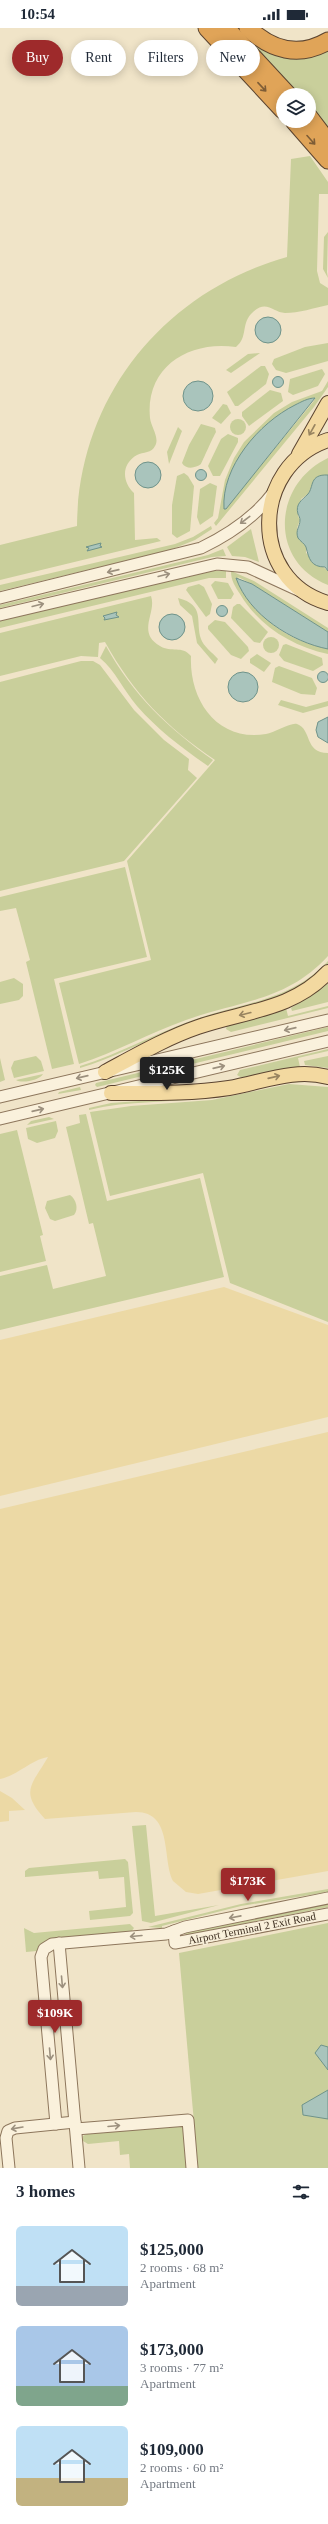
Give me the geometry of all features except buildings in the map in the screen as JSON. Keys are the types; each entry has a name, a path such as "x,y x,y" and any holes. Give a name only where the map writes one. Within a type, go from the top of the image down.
{"highway":[{"path":"207,28 276,102"},
{"path":"226,28 282,88"},
{"path":"248,28 263,41 288,50 304,50 328,41"},
{"path":"316,126 328,142"},
{"path":"300,128 328,160"}],"main road":[{"path":"328,403 296,459 283,475 273,493 268,524 273,549 284,572 317,598 328,610"},
{"path":"296,459 313,447 328,440"},
{"path":"105,1072 182,1033 285,1002 308,990 328,972"},
{"path":"111,1092 195,1092 230,1088 296,1074 328,1077"}],"street":[{"path":"0,598 201,548 220,538 250,517 273,493"},
{"path":"0,614 218,564 248,568 317,598"},
{"path":"0,1097 328,1020"},
{"path":"0,1119 328,1041"},
{"path":"56,2124 41,1957 46,1947 59,1944 166,1934 174,1930 328,1898"},
{"name":"Airport Terminal 2 Exit Road","path":"174,1930 175,1943 328,1914"},
{"path":"59,1944 79,2168"},
{"path":"8,2168 6,2138 8,2131 15,2128 56,2124 75,2126 188,2120 192,2168"}],"green space":[{"path":"250,37 328,47 328,132 316,117 316,88 290,88 260,57 260,40 246,40"},
{"path":"310,156 328,182 328,194 319,194 317,271 320,283 328,288 328,305 290,313 265,307 256,309 248,318 242,339 236,347 219,346 202,348 187,353 174,360 163,371 155,384 150,400 150,418 156,436 156,443 152,450 137,455 132,459 128,463 125,473 127,484 134,493 135,540 157,538 161,541 0,580 0,545 77,526 81,479 93,435 111,394 136,357 166,324 202,296 242,273 287,257 291,159"},
{"path":"328,232 328,278 323,269 324,237"},
{"path":"328,343 328,361 286,373 276,370 272,364 274,359 305,347"},
{"path":"260,353 231,373 226,370 248,354"},
{"path":"261,366 265,366 269,374 266,384 238,406 235,406 227,392"},
{"path":"322,369 325,374 318,386 293,395 288,392 290,379"},
{"path":"328,381 328,387 314,407 216,526 214,523 218,518 225,480 234,458 244,442 274,413 292,402 322,391","holes":["315,399 225,509 227,487 233,469 242,454 253,442 282,420"]},
{"path":"270,390 281,393 283,401 249,426 242,416 242,412"},
{"path":"223,404 227,405 231,413 221,424 212,418"},
{"path":"238,419 245,424 246,427 241,434 238,435 231,430 230,427 235,420"},
{"path":"201,424 215,428 216,432 201,464 196,467 186,467 182,463 189,445"},
{"path":"178,427 182,431 169,464 167,452"},
{"path":"228,434 238,438 238,442 220,476 213,476 208,466 221,439"},
{"path":"328,458 328,475 316,478 309,493 301,499 298,516 300,520 297,528 306,546 306,553 328,571 328,585 309,574 295,559 287,541 285,522 288,503 296,485 310,470"},
{"path":"184,473 188,476 194,486 190,531 177,538 172,534 172,505 177,476"},
{"path":"210,483 217,486 213,516 200,525 197,517 200,489"},
{"path":"211,526 212,529 195,540 170,550 0,591 0,585 175,544 193,537"},
{"path":"251,529 259,562 245,557 232,556 227,547"},
{"path":"223,549 226,556 212,557 0,608 0,605 208,555"},
{"path":"210,571 226,571 226,578 209,578 0,628 0,621"},
{"path":"231,571 254,581 328,628 328,632 252,584 238,577 256,607 273,625 299,640 328,649 328,654 302,646 289,640 267,625 257,616 240,594 233,581"},
{"path":"215,581 228,583 234,594 231,599 218,599 211,585"},
{"path":"199,584 204,587 212,604 210,614 206,617 186,590 188,587"},
{"path":"151,596 152,609 148,629 149,635 153,641 164,648 184,651 191,656 195,688 201,702 209,714 220,724 233,731 249,735 266,734 297,724 305,731 315,749 320,752 328,753 328,956 312,971 279,991 262,998 186,1020 79,1064 59,983 151,960 127,861 215,760 181,735 152,708 128,678 105,642 99,643 98,657 81,656 0,676 0,633"},
{"path":"178,598 193,605 196,610 198,615 199,633 202,642 218,659 215,664 197,643 192,616 180,605"},
{"path":"240,604 268,632 260,643 254,642 231,618 233,607"},
{"path":"215,620 225,622 248,647 249,651 241,659 231,655 208,629 208,626"},
{"path":"271,637 278,642 279,645 274,652 271,653 264,648 263,645 268,638"},
{"path":"286,644 322,658 323,665 313,671 284,661 279,655 283,645"},
{"path":"106,646 128,680 166,723 213,760 208,766 153,723 137,706 110,668 100,658"},
{"path":"257,654 271,663 264,672 250,663 250,659"},
{"path":"81,661 93,661 100,665 134,710 164,740 189,759 188,770 197,778 124,861 0,891 0,682"},
{"path":"279,666 312,678 317,688 315,695 301,694 272,682 275,668"},
{"path":"281,700 306,707 328,701 328,706 303,713 278,705"},
{"path":"125,867 147,957 54,979 74,1064 52,1069 26,962 30,960 16,908 0,911 0,897"},
{"path":"328,961 328,965 294,990 229,1015 165,1034 80,1068 80,1066 109,1056 164,1031 193,1020 282,993 298,985 314,974"},
{"path":"14,978 23,984 23,996 19,1000 0,1004 0,982"},
{"path":"328,983 328,1002 292,1011 291,1008"},
{"path":"328,1006 328,1008 231,1032 226,1029 227,1025 286,1008 288,1016"},
{"path":"328,1027 328,1031 97,1087 95,1085 96,1083"},
{"path":"328,1049 328,1051 298,1058 300,1067 242,1078 237,1075 240,1070"},
{"path":"36,1056 41,1061 44,1071 14,1078 11,1068 14,1061"},
{"path":"328,1056 328,1068 305,1065 304,1061"},
{"path":"0,1058 5,1080 0,1082"},
{"path":"43,1074 31,1081 22,1082 16,1080"},
{"path":"288,1080 328,1082 328,1084 298,1082 269,1086 226,1096 196,1100 134,1103 89,1110 89,1108 111,1103 195,1097"},
{"path":"289,1084 328,1087 328,1322 230,1283 203,1173 110,1196 90,1112 131,1106 212,1100"},
{"path":"80,1087 81,1090 58,1094 59,1092"},
{"path":"86,1114 107,1201 200,1178 224,1277 0,1330 0,1276 47,1265 53,1289 106,1276 93,1223 89,1224 66,1127 80,1123 79,1115"},
{"path":"49,1117 54,1119 27,1125 31,1121"},
{"path":"56,1121 58,1131 55,1138 37,1143 28,1139 26,1128"},
{"path":"17,1130 43,1235 40,1236 46,1261 0,1272 0,1134"},
{"path":"70,1195 76,1204 76,1213 55,1221 50,1219 45,1208 47,1201"},
{"path":"146,1825 155,1916 219,1905 151,1923 142,1921 132,1826"},
{"path":"125,1859 128,1862 133,1913 130,1916 90,1920 89,1911 126,1907 124,1877 99,1879 98,1871 25,1877 25,1871 29,1868"},
{"path":"328,1889 328,1892 241,1906 162,1926 162,1928 148,1927 241,1904"},
{"path":"328,1902 328,1907 187,1935 185,1933"},
{"path":"328,1923 328,2168 198,2168 179,1953"},
{"path":"130,1924 134,1928 131,1932 39,1947 37,1951 26,1952 24,1928 34,1933"},
{"path":"180,2125 184,2129 188,2168 130,2168 129,2154 120,2155 119,2141 88,2144 83,2141 83,2136 87,2134"}],"sand":[{"path":"224,1287 328,1325 328,1417 0,1496 0,1340"},
{"path":"328,1432 328,1871 198,1894 186,1892 173,1881 161,1828 156,1820 148,1814 136,1812 45,1819 32,1801 30,1794 33,1782 48,1757 36,1761 7,1777 0,1779 0,1509"},
{"path":"0,1791 12,1798 25,1810 9,1811 9,1821 0,1822"}],"water":[{"path":"268,317 277,321 281,330 277,339 268,343 259,339 255,330 259,321"},
{"path":"276,377 280,377 282,378 282,386 276,387 273,384 273,380"},
{"path":"198,381 209,385 213,396 209,407 198,411 187,407 183,396 187,385"},
{"path":"315,398 226,509 224,509 225,493 229,478 236,462 245,448 268,423 281,413 302,401"},
{"path":"148,462 157,466 161,475 157,484 148,488 139,484 135,475 139,466"},
{"path":"199,470 203,470 205,471 205,479 199,480 196,477 196,473"},
{"path":"322,475 328,475 328,571 325,567 317,566 311,562 305,546 298,538 297,533 300,520 297,508 301,500 310,491 315,479"},
{"path":"101,543 100,546 102,547 87,551 89,548 86,547"},
{"path":"236,578 252,584 328,632 328,649 300,640 273,625 251,604 242,591"},
{"path":"220,606 224,606 226,607 226,615 220,616 217,613 217,609"},
{"path":"117,612 116,615 119,617 104,620 105,618 103,616"},
{"path":"172,614 181,618 185,627 181,636 172,640 163,636 159,627 163,618"},
{"path":"243,672 254,676 258,687 254,698 243,702 232,698 228,687 232,676"},
{"path":"321,672 325,672 327,673 327,681 321,682 318,679 318,675"},
{"path":"328,717 328,743 318,737 316,730 318,722"},
{"path":"321,2045 328,2047 328,2070 315,2053"},
{"path":"328,2090 328,2119 303,2115 302,2105"}]}
